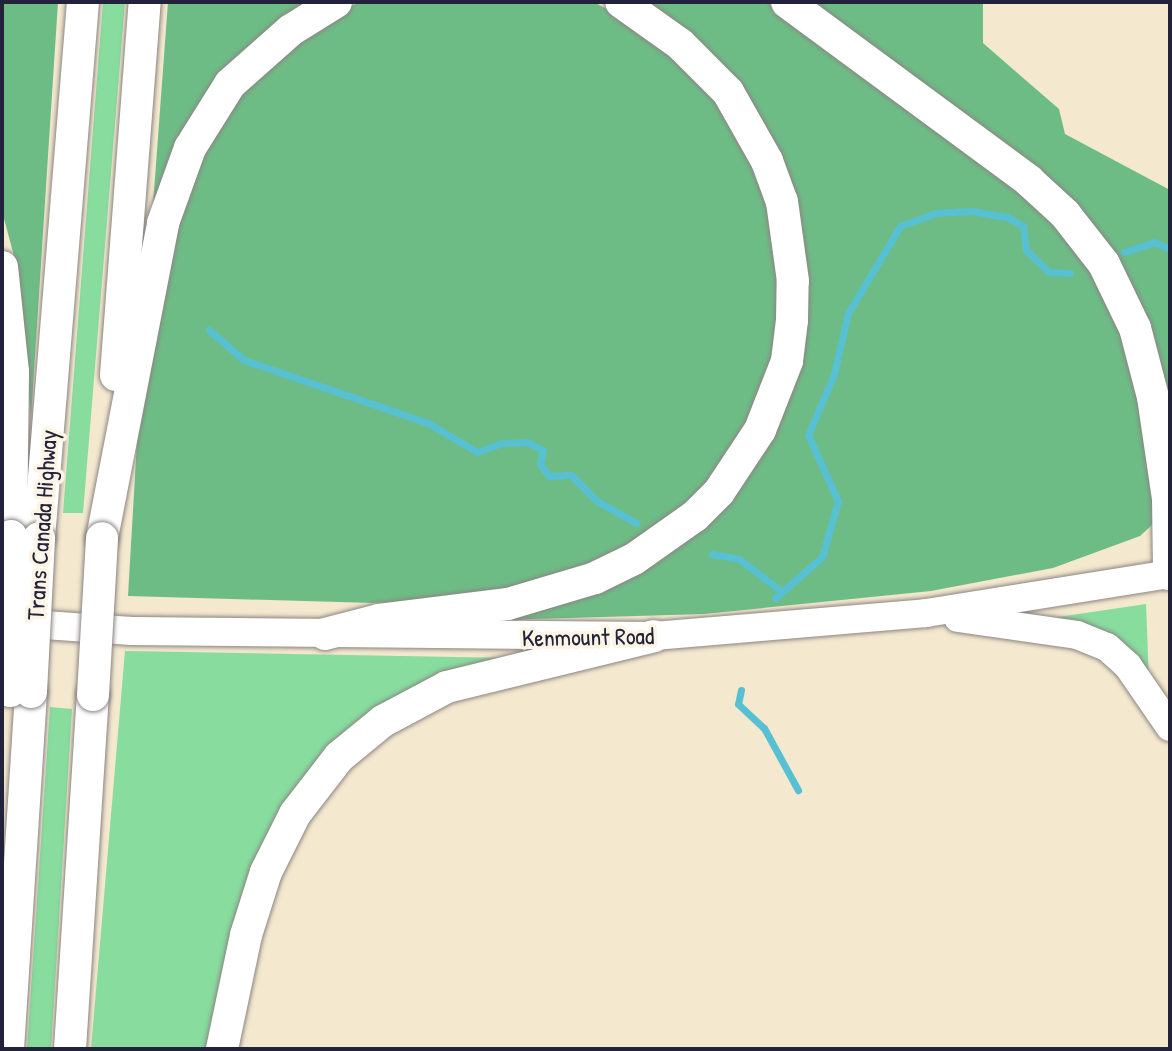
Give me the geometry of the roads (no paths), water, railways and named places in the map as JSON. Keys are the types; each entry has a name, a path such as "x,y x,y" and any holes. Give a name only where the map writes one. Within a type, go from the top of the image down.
{"highway":[{"name":"Trans Canada Highway","path":"9,1038 25,537 83,2"},
{"path":"70,1049 102,538 145,2"},
{"path":"102,538 163,223 190,148 230,84 291,30 336,2"},
{"path":"325,634 379,620 508,604 595,578 634,559 668,538 719,492 745,457 771,407 787,361 793,281 782,202 767,161 728,92 706,68 621,2"},
{"path":"787,2 1005,161 1065,214 1120,292 1145,359 1164,443 1170,574"},
{"path":"2,267 25,537"},
{"path":"222,1049 246,935 271,858 305,799 339,757 383,721 447,687 654,636"}],"main road":[{"name":"Kenmount Road","path":"2,622 325,634 654,636 926,613 1170,574"},
{"path":"1170,574 1170,593"},
{"path":"926,613 1093,641 1128,666 1170,727"}],"waterway":[{"path":"775,598 822,557 838,501 808,435 834,374 848,313 900,226 935,213 972,211 1007,217 1023,226 1026,250 1049,272 1070,273"},
{"path":"1124,252 1154,242 1170,249"},
{"path":"209,330 244,360 428,423 477,452 502,443 527,442 543,450 540,464 549,476 571,475 597,501 636,523"},
{"path":"712,554 739,559 780,590"},
{"path":"741,690 738,704 764,728 798,790"}]}
